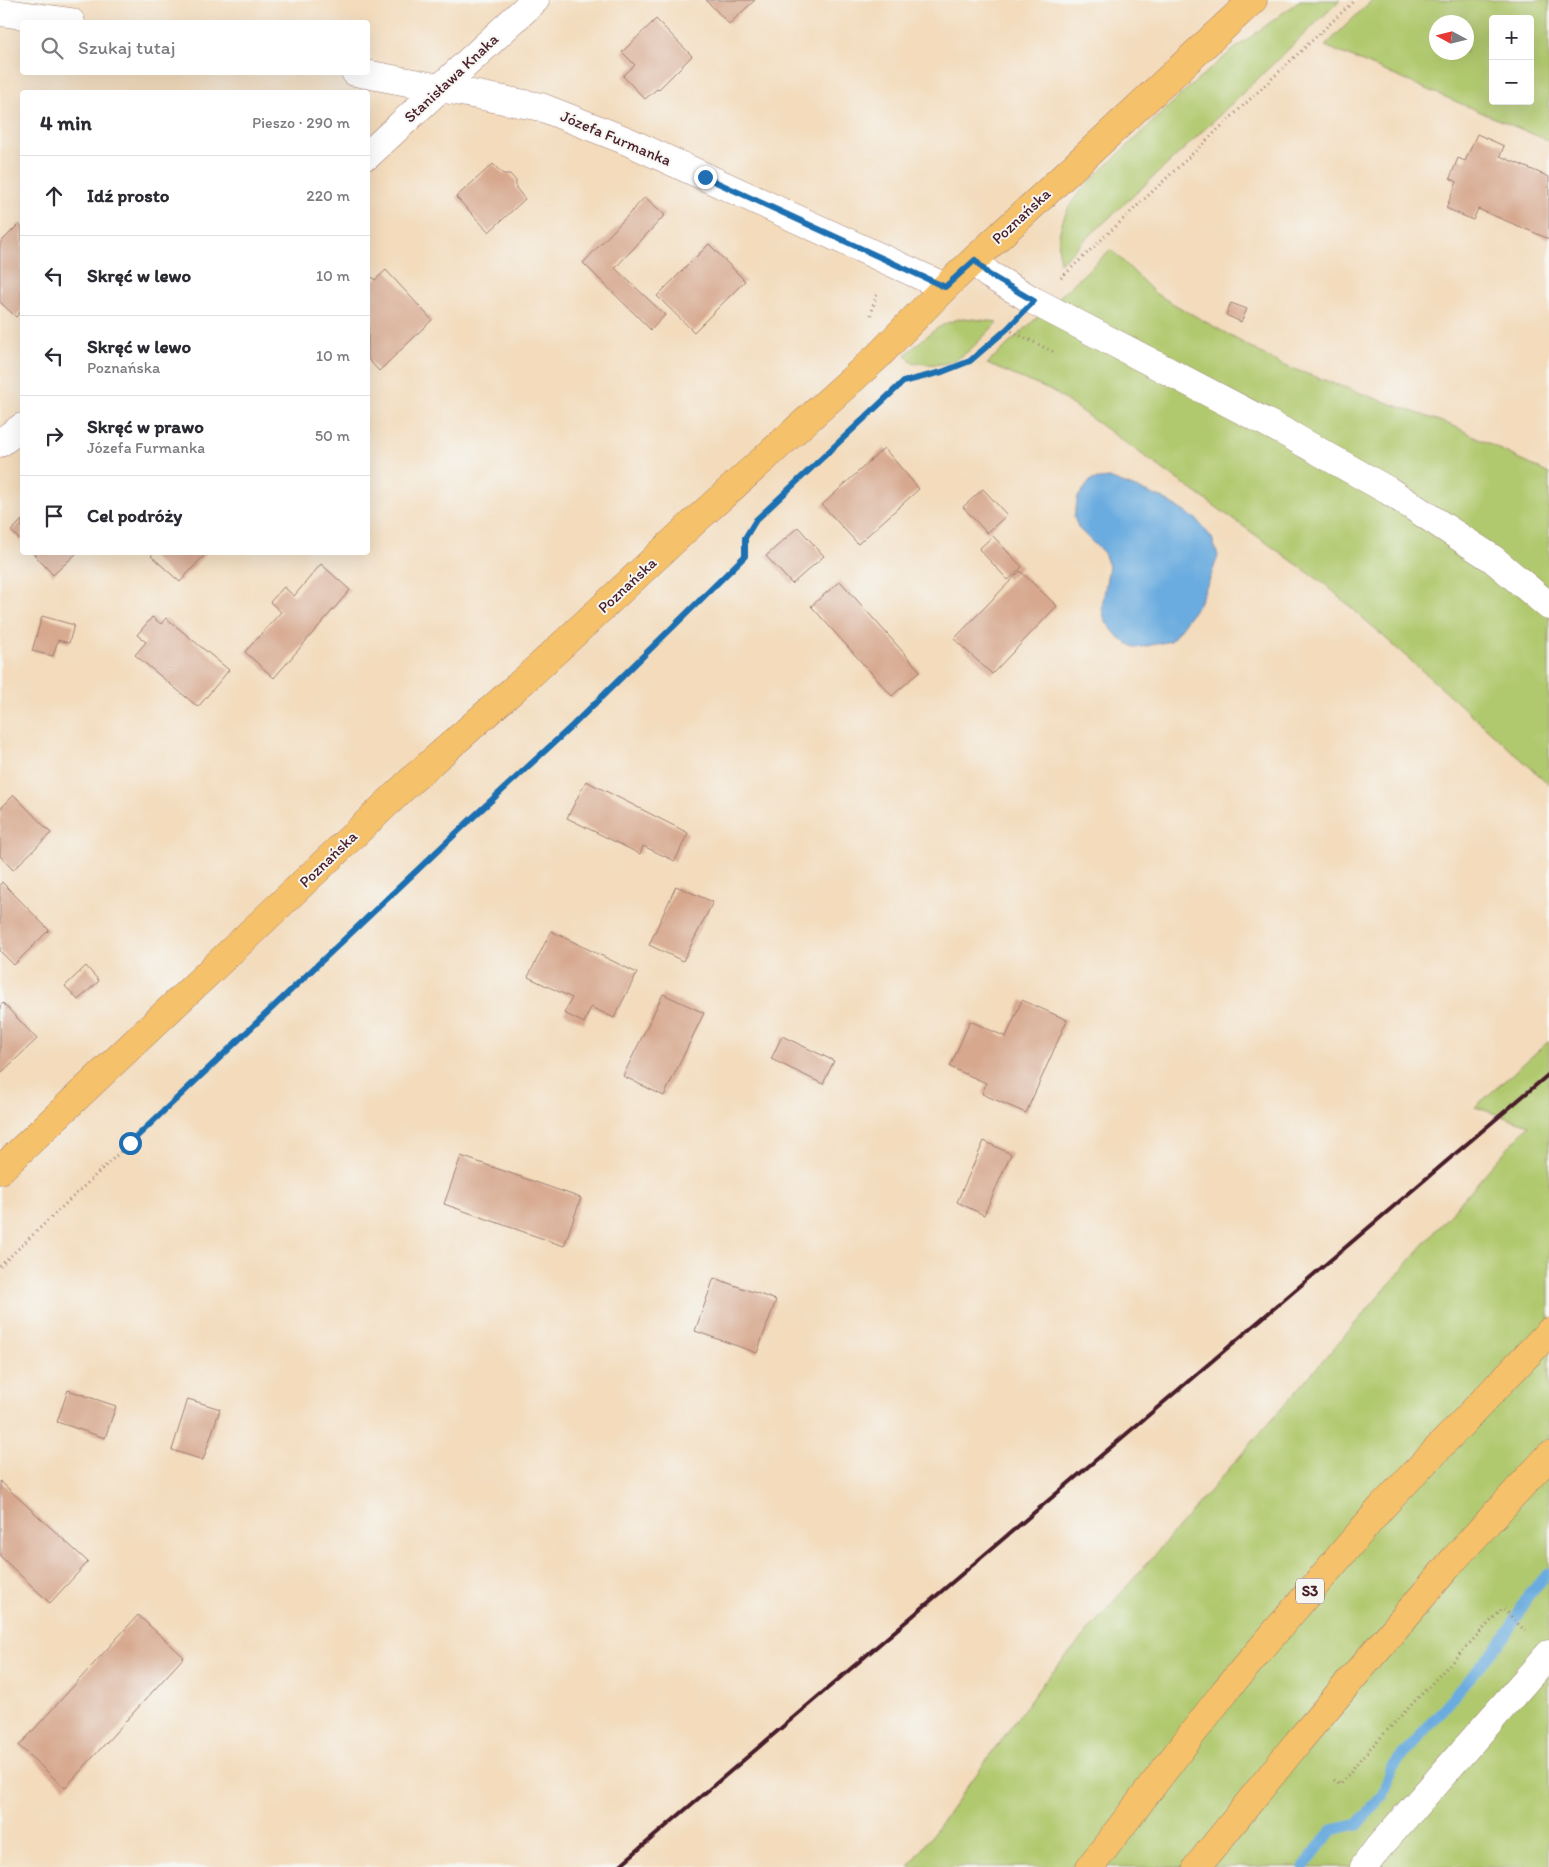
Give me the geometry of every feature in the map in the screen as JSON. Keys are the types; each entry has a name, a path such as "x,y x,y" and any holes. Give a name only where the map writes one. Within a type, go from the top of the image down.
{"main road":[{"name":"Poznańska","path":"0,1170 410,782 530,675 695,521 877,357 945,287 1253,0"},
{"name":"S3","path":"1090,1867 1225,1691 1375,1516 1549,1332"},
{"path":"1197,1867 1297,1743 1448,1565 1549,1456"}],"street":[{"name":"Stanisława Knaka","path":"370,153 535,0"},
{"path":"0,12 46,9 67,20"},
{"name":"Józefa Furmanka","path":"370,75 541,107 627,141 945,287"},
{"path":"975,260 988,274 1034,301 1290,435 1389,491 1492,559 1549,606"},
{"path":"0,444 20,429"},
{"path":"1364,1867 1378,1848 1549,1654"}],"path":[{"path":"0,1266 470,820 572,726 745,556 745,538 756,520 903,382 942,372 970,361 1007,329 1034,301 1355,0"},
{"path":"1334,1780 1340,1785 1368,1751 1503,1608 1518,1624"}],"green space":[{"path":"1300,0 1340,0 1185,148 1060,263 1059,242 1062,224 1069,207 1081,190 1186,90 1228,54"},
{"path":"1372,0 1549,0 1549,141 1325,46"},
{"path":"1111,249 1156,294 1282,365 1456,427 1549,474 1549,784 1326,585 1054,392 987,364"},
{"path":"963,318 998,322 957,359 941,364 911,362 906,354 926,337 946,323"},
{"path":"1549,1041 1549,1867 909,1867 1043,1683 1529,1125 1475,1107"}],"water":[{"path":"1109,478 1162,498 1196,519 1212,538 1218,556 1209,581 1199,603 1171,641 1136,648 1120,639 1105,621 1102,607 1109,566 1104,553 1079,529 1074,517 1078,497 1091,480"}],"building":[{"path":"706,0 755,0 729,24"},
{"path":"656,19 692,56 658,90 645,99 623,76 635,65 622,52"},
{"path":"1477,134 1504,146 1500,156 1549,177 1549,239 1478,209 1473,220 1446,208 1457,182 1450,178 1458,158 1465,161"},
{"path":"493,164 503,174 510,174 516,181 516,188 525,199 489,232 456,197"},
{"path":"645,197 665,215 615,268 665,315 651,330 583,263"},
{"path":"19,224 20,312 16,317 0,302 0,243"},
{"path":"709,244 745,281 694,332 657,296"},
{"path":"386,270 432,320 379,371 370,361 370,277 375,280"},
{"path":"1231,303 1247,309 1241,322 1226,315"},
{"path":"884,448 919,489 858,544 822,505"},
{"path":"983,489 1007,515 987,533 963,507"},
{"path":"20,522 20,540 11,531"},
{"path":"798,527 824,556 792,584 766,556"},
{"path":"993,536 1022,567 1008,580 979,549"},
{"path":"35,555 75,555 53,575"},
{"path":"152,555 204,555 180,582"},
{"path":"321,564 350,590 274,678 245,652 281,612 270,602 284,587 294,596"},
{"path":"1020,571 1057,606 992,674 954,639"},
{"path":"840,581 920,671 892,696 811,606"},
{"path":"42,616 74,625 69,643 58,640 53,656 32,651"},
{"path":"152,617 161,624 166,618 229,670 198,707 135,655 146,642 137,635"},
{"path":"586,781 688,833 675,861 643,846 640,854 567,818"},
{"path":"14,795 51,833 13,870 0,856 0,809"},
{"path":"2,882 49,930 14,965 0,951 0,884"},
{"path":"676,886 713,902 683,961 649,945"},
{"path":"551,931 637,973 614,1018 591,1007 584,1023 564,1013 572,998 528,977"},
{"path":"86,966 99,981 78,1000 65,986"},
{"path":"663,994 704,1013 664,1096 623,1076"},
{"path":"1022,1000 1067,1020 1026,1113 982,1094 986,1083 950,1067 970,1021 1006,1037"},
{"path":"3,1003 37,1039 0,1074 0,1006"},
{"path":"782,1036 834,1061 823,1084 771,1059"},
{"path":"984,1141 1011,1154 984,1215 957,1202"},
{"path":"461,1156 581,1198 564,1246 444,1204"},
{"path":"714,1278 776,1300 757,1353 695,1331"},
{"path":"68,1390 116,1406 105,1438 57,1422"},
{"path":"188,1399 220,1409 203,1460 172,1450"},
{"path":"0,1481 88,1562 50,1603 0,1556"},
{"path":"138,1615 184,1657 65,1788 19,1746"}],"waterway":[{"path":"1303,1867 1332,1830 1358,1824 1382,1796 1391,1769 1505,1637 1529,1594 1549,1573"}],"railway":[{"path":"618,1867 1549,1074"}],"route":[{"path":"130,1143 470,820 572,726 745,556 745,538 756,520 903,382 942,372 970,361 1007,329 1034,301 988,274 975,260 945,287 705,177"}]}
